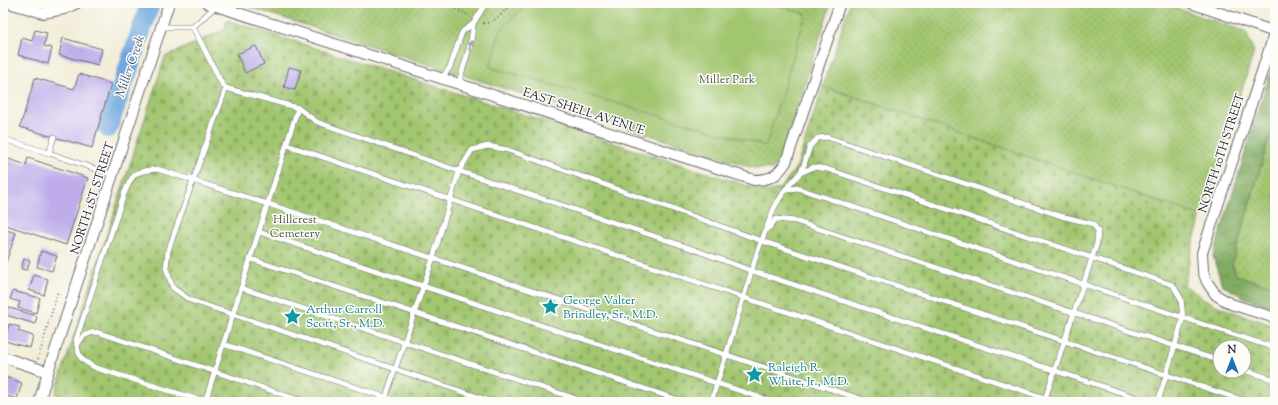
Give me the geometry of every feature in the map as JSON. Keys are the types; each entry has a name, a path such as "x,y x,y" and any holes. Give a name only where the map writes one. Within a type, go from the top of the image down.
{"street":[{"path":"9,3 43,13 64,10 77,3"},
{"name":"NORTH 1ST STREET","path":"39,402 170,3"},
{"name":"EAST SHELL AVENUE","path":"212,5 442,78 754,180 766,180 779,173 786,162 840,3"},
{"path":"1191,3 1275,32"},
{"name":"NORTH 10TH STREET","path":"1275,32 1202,253 1203,271 1207,282 1216,295 1231,304 1275,318"},
{"path":"3,357 48,372"}],"lane":[{"path":"442,78 450,67 463,31 473,24 486,3"},
{"path":"162,27 193,27 212,5"},
{"path":"460,84 462,70 470,48 473,34 473,24"},
{"path":"193,27 222,84 226,88 298,108 317,122 690,248 752,271 1150,402"},
{"path":"226,88 168,251 166,268 173,288 190,300 493,402"},
{"path":"298,108 287,145 268,204 259,232 251,259 205,402 96,368 85,362 78,353 76,340 124,194 131,178 141,171 157,170 268,204 870,402"},
{"path":"49,153 54,137"},
{"path":"710,402 774,208 785,190 800,173 810,146 818,138 827,137 1061,216 1093,224 1098,231 1097,243 1045,400"},
{"path":"3,139 113,175"},
{"path":"287,145 744,297 1045,400 1057,402"},
{"path":"385,400 459,171 472,150 488,146 508,150 762,241 1248,402"},
{"path":"800,173 814,167 827,169 1173,285 1181,299 1183,318 1158,402"},
{"path":"785,190 797,188 1275,348"},
{"path":"765,232 776,219 796,221 1212,358"},
{"path":"259,232 774,402"},
{"path":"251,259 685,402"},
{"path":"241,288 586,402"},
{"path":"77,345 81,338 89,333 97,332 306,402"},
{"path":"223,344 385,400 400,402"},
{"path":"1252,373 1275,380"}],"path":[{"path":"38,360 58,291"}],"green space":[{"name":"Miller Park","path":"236,3 831,3 781,158 773,169 754,168"},
{"path":"529,3 767,3 806,14 766,146 490,67 501,29"},
{"path":"850,3 1162,3 1246,32 1254,52 1201,216 823,86"},
{"name":"Hillcrest Cemetery","path":"227,20 767,192 781,188 797,166 823,86 1201,216 1184,285 1206,300 1222,308 1275,326 1275,402 80,402 55,394 165,57 225,29"},
{"path":"1275,57 1275,119 1232,264 1236,275 1275,287 1275,308 1245,298 1222,285 1213,256"},
{"path":"1275,119 1275,287 1236,275 1232,264"}],"building":[{"path":"35,30 47,33 44,46 52,48 48,64 18,55 22,38 32,41"},
{"path":"63,38 102,49 98,65 59,55"},
{"path":"256,46 264,64 245,73 237,54"},
{"path":"289,67 301,70 295,90 284,87"},
{"path":"79,74 111,84 92,148 20,127 35,78 74,89"},
{"path":"3,157 26,165 28,158 88,178 66,245 3,224"},
{"path":"3,229 16,233 3,271"},
{"path":"41,251 57,256 52,271 37,267"},
{"path":"24,259 30,260 27,270 21,269"},
{"path":"34,275 48,279 44,295 29,290"},
{"path":"13,291 40,298 36,313 18,308 20,302 10,299"},
{"path":"3,306 37,316 35,324 3,314"},
{"path":"9,324 20,327 18,331 33,336 30,348 5,341"},
{"path":"5,377 22,383 17,399 3,395 3,384"}],"waterway":[{"name":"Miller Creek","path":"108,128 150,4"}],"place":[{"name":"George Valter Brindley, Sr., M.D.","path":"550,307"},
{"name":"Arthur Carroll Scott, Sr., M.D.","path":"293,316"},
{"name":"Raleigh R. White, Jr., M.D.","path":"755,374"}]}
